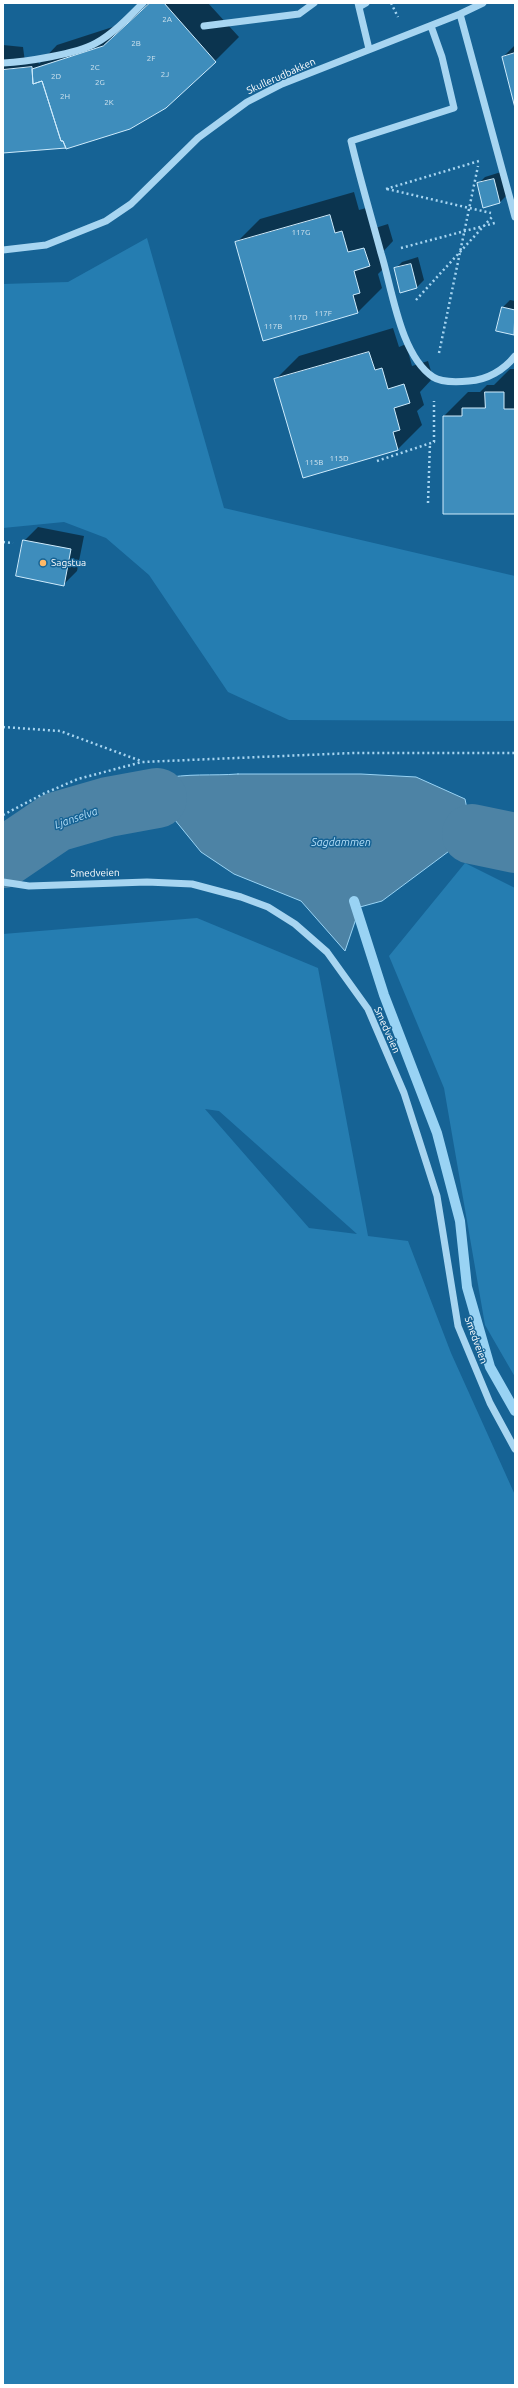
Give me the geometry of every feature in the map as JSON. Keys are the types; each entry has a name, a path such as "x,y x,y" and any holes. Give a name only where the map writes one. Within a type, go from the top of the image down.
{"street":[{"path":"3,63 31,61 96,44 113,32 143,3"},
{"path":"204,26 299,14 314,3"},
{"path":"366,3 358,5 369,49"},
{"name":"Skullerudbakken","path":"3,250 46,245 106,221 131,204 198,138 247,102 282,84 431,26 483,3"},
{"path":"460,14 515,218"},
{"path":"431,26 442,57 454,108 351,141 364,196 399,318 406,339 418,363 434,378 455,382 476,381 495,374 510,363 515,356"},
{"name":"Smedveien","path":"3,882 29,886 147,882 192,884 241,897 268,907 295,924 327,952 368,1009 404,1093 437,1196 458,1326 490,1403 515,1449"}],"path":[{"path":"364,196 498,155"},
{"path":"377,461 434,442 434,378 479,161"},
{"path":"387,189 495,214 399,318"},
{"path":"381,253 503,222"},
{"path":"428,503 430,443"},
{"path":"3,542 12,543"},
{"path":"3,726 60,731 142,762"},
{"path":"3,815 45,793 78,779 142,762 353,753 515,753"}],"shaded area":[{"path":"147,238 224,508 515,576 515,721 289,720 228,692 149,575 106,538 64,522 3,528 3,284 68,282"},
{"path":"465,863 515,888 515,1377 485,1325 444,1088 389,956"},
{"path":"197,918 318,968 368,1236 408,1241 451,1353 515,1495 515,2385 3,2385 3,934","holes":["205,1109 219,1111 357,1234 309,1228"]}],"water":[{"name":"Sagdammen","path":"361,774 416,777 465,799 472,834 382,901 360,907 345,951 301,901 234,874 201,852 157,798 162,779 190,775"}],"building":[{"path":"150,3 164,3 216,62 166,108 130,129 66,149 63,141 61,141 42,81 33,84 32,69 103,46"},
{"path":"515,53 515,108 502,57"},
{"path":"32,67 33,84 42,81 61,141 63,141 66,148 3,153 3,70"},
{"path":"494,179 500,203 483,208 477,183"},
{"path":"330,215 335,233 342,231 348,252 364,248 370,266 354,271 360,293 353,295 358,313 263,341 235,242"},
{"path":"411,264 417,288 400,293 394,268"},
{"path":"502,307 515,310 514,335 496,331"},
{"path":"369,352 375,370 382,368 388,389 404,384 410,403 394,408 400,430 393,432 398,450 303,478 274,379"},
{"path":"485,392 504,392 504,409 515,409 515,514 443,514 443,416 462,416 462,408 485,408"},
{"name":"Sagstua","path":"23,540 71,549 64,586 16,576"}],"waterway":[{"name":"Ljanselva","path":"3,858 56,822 108,807 157,798"},
{"name":"Ljanselva","path":"472,834 515,843"},
{"path":"354,901 384,995 437,1133 460,1221 467,1287 490,1367 515,1411"}],"place":[{"name":"Sagstua","path":"43,563"}]}
